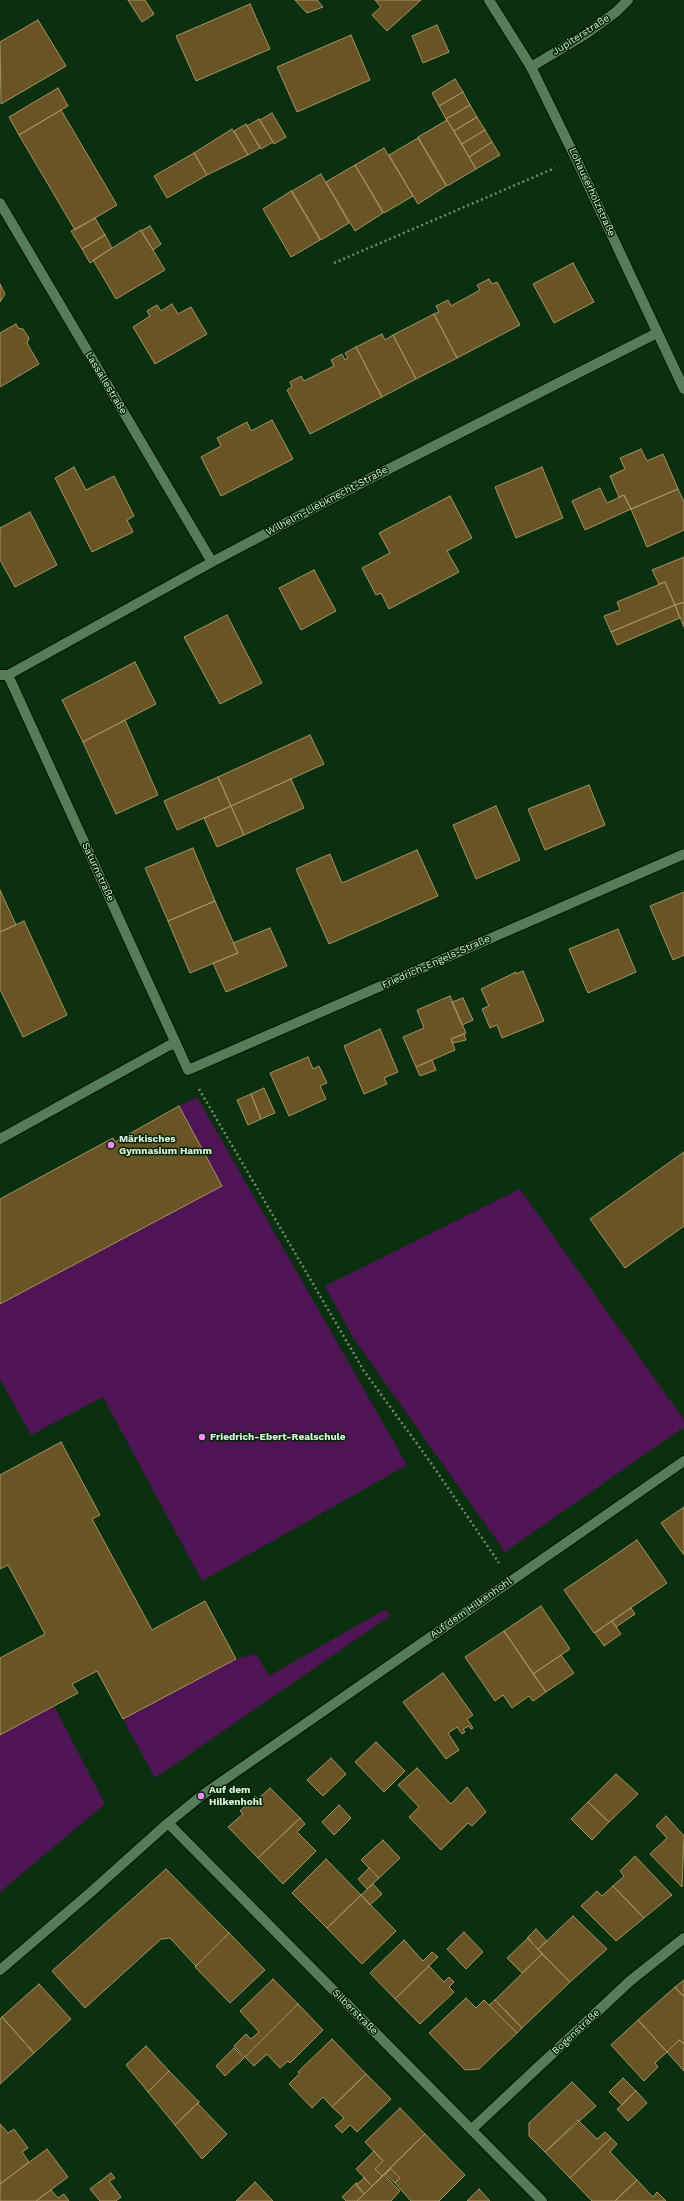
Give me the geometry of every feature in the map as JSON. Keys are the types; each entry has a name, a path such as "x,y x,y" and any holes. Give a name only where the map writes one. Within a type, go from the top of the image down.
{"street":[{"name":"Lohauserholzstraße","path":"489,0 531,67 684,389"},
{"name":"Jupiterstraße","path":"531,67 586,34 616,12 628,0"},
{"name":"Lassallestraße","path":"0,203 212,562"},
{"name":"Wilhelm-Liebknecht-Straße","path":"4,675 367,480 657,333"},
{"name":"Saturnstraße","path":"4,675 188,1070"},
{"name":"Friedrich-Engels-Straße","path":"188,1070 684,854"},
{"path":"0,1139 176,1043"},
{"name":"Auf dem Hilkenhohl","path":"0,1970 201,1796 684,1461"},
{"name":"Silberstraße","path":"168,1823 542,2201"},
{"name":"Bogenstraße","path":"472,2129 630,1981 684,1938"}],"path":[{"path":"334,263 576,159"},
{"path":"188,1070 364,1371 431,1463 511,1580"}],"shaded area":[{"path":"197,1097 407,1465 202,1581 103,1397 31,1435 0,1379 0,1304 222,1186 179,1106"},
{"path":"520,1189 684,1420 684,1427 505,1552 352,1336 325,1286"},
{"path":"386,1609 390,1616 155,1778 123,1719 236,1659 256,1654 269,1676"},
{"path":"54,1706 105,1804 0,1892 0,1735"}],"building":[{"path":"128,0 145,0 154,14 142,22"},
{"path":"295,0 317,0 323,7 307,13"},
{"path":"375,0 421,0 387,31 372,15 381,7"},
{"path":"250,4 270,49 196,81 176,36"},
{"path":"38,20 66,66 1,104 0,42"},
{"path":"437,25 449,52 423,63 412,36"},
{"path":"351,35 370,80 297,112 277,67"},
{"path":"455,79 463,92 439,106 432,93"},
{"path":"58,88 68,106 19,135 9,117"},
{"path":"463,92 470,105 446,119 439,106"},
{"path":"470,105 477,117 454,131 446,119"},
{"path":"61,110 117,205 75,230 19,135"},
{"path":"272,113 286,137 274,144 260,120"},
{"path":"477,117 485,130 462,144 454,131"},
{"path":"259,119 273,142 261,149 247,126"},
{"path":"447,120 476,169 447,186 418,137"},
{"path":"246,124 260,148 248,155 234,131"},
{"path":"232,129 248,155 207,175 194,153"},
{"path":"485,130 492,142 469,157 462,144"},
{"path":"418,138 446,186 418,204 389,155"},
{"path":"492,142 500,155 476,169 469,157"},
{"path":"384,148 413,196 384,213 355,165"},
{"path":"194,153 207,175 167,198 154,176"},
{"path":"355,165 383,213 355,231 326,182"},
{"path":"321,174 349,223 321,240 292,191"},
{"path":"291,191 320,240 291,257 263,209"},
{"path":"95,218 105,235 82,249 71,231"},
{"path":"150,226 161,244 153,250 141,231"},
{"path":"141,230 165,270 116,299 93,260"},
{"path":"105,235 112,248 90,263 82,249"},
{"path":"573,263 594,302 554,323 533,284"},
{"path":"489,279 492,284 497,282 520,325 457,358 434,314 439,312 436,306 448,300 451,306 480,290 477,285"},
{"path":"0,284 5,294 0,302"},
{"path":"172,304 178,314 191,307 207,334 155,364 133,327 150,316 147,311 157,305 161,311"},
{"path":"434,314 457,358 416,379 393,335"},
{"path":"16,324 18,328 23,329 29,338 27,343 39,364 0,387 0,333"},
{"path":"382,334 385,340 393,335 416,379 382,397 356,347"},
{"path":"356,347 382,397 310,434 287,390 292,387 290,382 301,376 304,381 334,366 331,360 342,354 345,360 348,358 345,353"},
{"path":"272,420 293,459 221,496 201,457 221,446 217,438 247,422 251,431"},
{"path":"641,449 647,461 663,454 678,489 631,509 624,495 619,497 610,476 625,469 620,458"},
{"path":"74,467 86,490 114,476 134,516 127,520 133,532 92,552 55,478"},
{"path":"542,467 563,518 516,538 495,487"},
{"path":"600,488 607,503 624,495 631,509 585,530 572,501"},
{"path":"678,489 684,502 684,530 647,547 631,509"},
{"path":"450,496 472,538 447,551 459,572 389,609 381,593 376,595 362,568 390,553 379,533"},
{"path":"30,512 57,565 15,587 0,560 0,528"},
{"path":"684,557 684,602 675,605 665,582 659,584 652,570"},
{"path":"314,570 336,611 301,630 279,588"},
{"path":"665,582 675,605 611,632 604,616 620,610 617,602"},
{"path":"684,602 684,627 675,605"},
{"path":"675,605 680,618 617,645 611,632"},
{"path":"227,615 262,683 220,704 184,637"},
{"path":"135,662 156,704 83,742 62,700"},
{"path":"125,720 158,795 116,814 83,742"},
{"path":"310,735 324,764 231,806 218,777"},
{"path":"218,777 231,806 177,830 164,801"},
{"path":"291,779 304,808 244,835 231,806"},
{"path":"589,785 605,825 545,850 528,809"},
{"path":"231,806 244,835 217,847 204,818"},
{"path":"496,806 520,860 476,879 453,825"},
{"path":"193,848 215,901 168,921 145,868"},
{"path":"417,850 438,896 329,944 296,869 330,854 342,883"},
{"path":"0,890 16,925 0,932"},
{"path":"684,892 684,955 673,960 650,906"},
{"path":"215,901 238,953 190,973 168,921"},
{"path":"24,921 67,1015 23,1037 0,989 0,932"},
{"path":"270,928 287,966 226,992 213,963 238,953 233,943"},
{"path":"618,929 636,972 588,993 569,949"},
{"path":"523,971 544,1021 502,1038 497,1025 490,1028 482,1009 489,1006 481,989 516,972 516,974"},
{"path":"450,996 466,1033 451,1039 455,1050 416,1067 403,1037 424,1028 417,1010"},
{"path":"463,998 473,1020 462,1025 452,1002"},
{"path":"380,1029 398,1072 384,1078 387,1084 364,1094 344,1046"},
{"path":"464,1034 466,1040 453,1043 451,1039"},
{"path":"308,1057 313,1069 319,1066 327,1083 320,1086 326,1099 289,1116 270,1073"},
{"path":"432,1060 436,1070 420,1076 416,1067"},
{"path":"264,1088 275,1113 261,1119 251,1094"},
{"path":"251,1094 261,1119 248,1125 237,1100"},
{"path":"179,1106 222,1186 0,1304 0,1199 113,1138 115,1142"},
{"path":"684,1152 684,1226 625,1268 590,1219"},
{"path":"61,1442 100,1515 92,1519 152,1630 205,1601 236,1659 123,1719 97,1671 72,1684 78,1693 0,1735 0,1658 45,1634 8,1565 0,1569 0,1475"},
{"path":"684,1507 684,1555 661,1523"},
{"path":"637,1540 667,1583 594,1633 564,1590"},
{"path":"541,1606 570,1649 533,1674 504,1631"},
{"path":"631,1608 635,1614 616,1627 612,1621"},
{"path":"612,1621 621,1634 604,1646 595,1633"},
{"path":"504,1631 546,1692 533,1701 529,1696 512,1708 503,1695 495,1701 465,1657"},
{"path":"561,1655 574,1673 546,1692 533,1674"},
{"path":"443,1673 473,1715 467,1719 473,1728 471,1729 469,1726 463,1729 465,1732 462,1734 457,1727 448,1733 459,1750 446,1759 403,1702"},
{"path":"376,1742 405,1771 384,1792 355,1762"},
{"path":"331,1758 346,1774 323,1796 307,1780"},
{"path":"417,1768 451,1804 467,1787 486,1812 472,1826 468,1823 441,1850 409,1817 419,1807 398,1785"},
{"path":"616,1774 638,1794 609,1822 588,1802"},
{"path":"270,1788 300,1818 258,1858 228,1827 243,1814 240,1811 255,1796 258,1799"},
{"path":"588,1802 609,1822 592,1840 571,1819"},
{"path":"339,1805 351,1818 334,1835 322,1822"},
{"path":"666,1816 684,1836 682,1887 650,1854 667,1838 656,1826"},
{"path":"300,1818 305,1824 297,1832 316,1851 283,1884 258,1858"},
{"path":"383,1840 400,1858 379,1878 361,1860"},
{"path":"635,1856 672,1895 644,1918 613,1886 624,1876 620,1871"},
{"path":"326,1859 361,1895 327,1928 292,1893"},
{"path":"369,1868 379,1878 367,1889 358,1879"},
{"path":"166,1869 229,1933 196,1966 170,1938 161,1939 85,2008 52,1971"},
{"path":"373,1884 382,1894 370,1905 361,1895"},
{"path":"613,1886 644,1918 616,1941 581,1906 597,1891 602,1896"},
{"path":"361,1895 396,1931 362,1964 327,1928"},
{"path":"573,1916 607,1949 570,1982 538,1949"},
{"path":"536,1929 547,1941 538,1949 527,1938"},
{"path":"464,1932 483,1952 466,1969 447,1949"},
{"path":"229,1933 265,1970 230,2003 195,1967"},
{"path":"528,1938 542,1954 522,1973 507,1958"},
{"path":"404,1940 423,1961 432,1952 438,1957 395,1999 370,1973"},
{"path":"542,1954 570,1982 522,2028 495,2000"},
{"path":"429,1966 444,1982 449,1977 454,1982 449,1987 454,1992 420,2024 395,1999"},
{"path":"273,1979 298,2004 245,2057 234,2046 246,2034 251,2039 259,2032 240,2011"},
{"path":"684,1980 684,1997 675,1987"},
{"path":"39,1984 71,2019 34,2053 2,2017"},
{"path":"675,1987 684,1997 684,2044 679,2040 667,2052 638,2020"},
{"path":"466,1998 476,2008 484,2000 517,2033 479,2069 465,2070 429,2033"},
{"path":"495,2000 522,2028 517,2033 489,2005"},
{"path":"298,2004 323,2030 290,2063 288,2061 280,2068 267,2054 254,2066 245,2057"},
{"path":"2,2017 34,2053 0,2084 0,2019"},
{"path":"638,2020 667,2052 655,2063 658,2067 644,2081 611,2045"},
{"path":"332,2039 366,2074 332,2107 323,2097 312,2108 289,2084 300,2073 298,2072"},
{"path":"679,2040 684,2044 684,2071 667,2052"},
{"path":"146,2046 169,2071 148,2092 126,2065"},
{"path":"234,2048 244,2058 225,2076 216,2066"},
{"path":"169,2071 199,2102 175,2125 148,2092"},
{"path":"366,2074 391,2099 357,2132 350,2125 342,2133 335,2126 344,2118 332,2107"},
{"path":"623,2078 636,2091 622,2105 609,2092"},
{"path":"572,2082 596,2106 545,2152 529,2136 529,2123"},
{"path":"636,2091 647,2103 628,2121 617,2109"},
{"path":"199,2102 198,2104 227,2134 202,2159 175,2125"},
{"path":"400,2108 425,2134 382,2176 375,2169 383,2161 365,2142"},
{"path":"578,2120 597,2139 605,2132 611,2138 570,2178 545,2152"},
{"path":"0,2124 8,2133 14,2129 28,2148 22,2152 29,2162 0,2184"},
{"path":"425,2134 465,2175 439,2201 411,2201 395,2183 400,2178 391,2169 382,2176"},
{"path":"611,2138 617,2144 610,2152 637,2180 615,2201 592,2201 570,2178"},
{"path":"47,2149 68,2177 36,2201 0,2201 0,2184"},
{"path":"374,2151 383,2161 375,2169 382,2176 372,2186 356,2169"},
{"path":"391,2169 400,2178 395,2183 385,2174"},
{"path":"111,2173 115,2178 109,2181 121,2197 116,2201 100,2201 90,2189"},
{"path":"384,2175 400,2191 391,2201 357,2201"},
{"path":"364,2178 372,2186 364,2194 356,2185"},
{"path":"637,2180 653,2197 657,2192 666,2201 615,2201"},
{"path":"255,2182 273,2201 236,2201"},
{"path":"356,2183 364,2194 357,2201 346,2201 342,2197"},
{"path":"479,2189 490,2201 467,2201"},
{"path":"51,2190 58,2198 64,2194 69,2201 36,2201"}],"place":[{"name":"Märkisches Gymnasium Hamm","path":"111,1145"},
{"name":"Friedrich-Ebert-Realschule","path":"202,1437"},
{"name":"Auf dem Hilkenhohl","path":"201,1796"}]}
